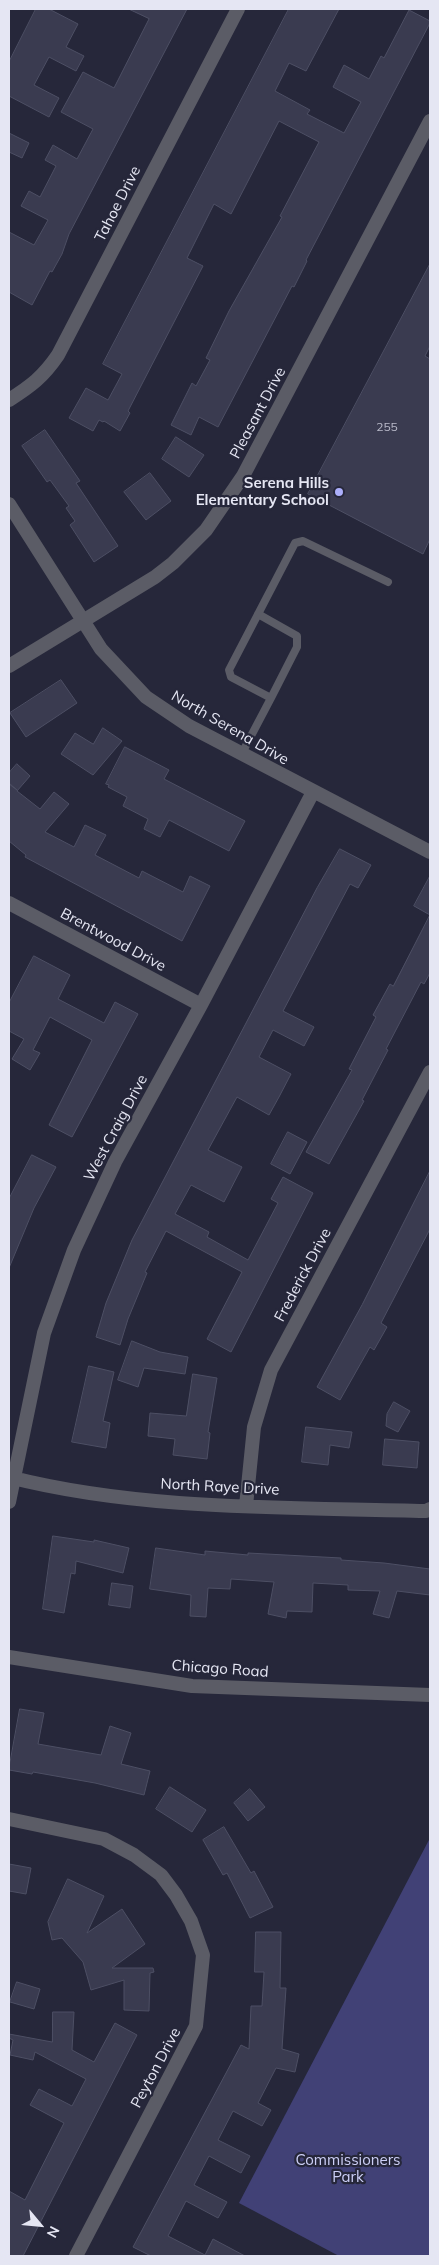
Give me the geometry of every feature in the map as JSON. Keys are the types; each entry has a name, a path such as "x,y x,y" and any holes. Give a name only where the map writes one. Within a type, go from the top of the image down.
{"street":[{"name":"Tahoe Drive","path":"9,400 34,384 46,372 58,355 238,9"},
{"name":"Pleasant Drive","path":"9,666 155,577 191,546 218,515 243,476 430,121"},
{"name":"North Serena Drive","path":"9,504 101,649 146,697 176,718 241,754 430,852"},
{"name":"West Craig Drive","path":"9,1502 11,1478 44,1333 63,1276 115,1162 201,1005 313,792"},
{"name":"Brentwood Drive","path":"9,904 201,1005"},
{"name":"Frederick Drive","path":"246,1506 254,1427 271,1370 430,1072"},
{"name":"North Raye Drive","path":"11,1478 85,1492 246,1506 426,1511 430,1509"},
{"name":"Chicago Road","path":"9,1657 192,1686 430,1695"},
{"name":"Peyton Drive","path":"9,1819 104,1839 134,1855 161,1875 176,1895 191,1921 203,1955 196,2026 76,2256"}],"lane":[{"path":"272,698 230,677 229,670 295,543 303,541 388,582"},
{"path":"241,754 297,647 297,636 258,614"}],"green space":[{"name":"Commissioners Park","path":"430,1838 430,2256 339,2256 239,2203"}],"building":[{"path":"36,9 49,9 78,24 66,47 84,56 76,71 49,57 34,85 59,98 49,117 9,96 9,62"},
{"path":"129,9 187,9 69,234 62,254 52,272 50,271 32,305 9,292 9,232 34,245 48,220 21,206 29,191 40,197 56,166 45,160 53,145 77,159 93,129 61,112 83,72 114,88 149,19"},
{"path":"289,9 339,9 306,71 289,63 275,91 310,110 307,114 344,133 361,102 333,87 344,65 369,79 381,56 384,58 409,10 430,21 430,23 306,260 294,287 292,286 218,427 199,417 191,435 171,425 192,383 196,386 210,360 206,358 229,311 282,217 280,216 319,142 279,121 231,214 214,204 187,258 203,266 128,411 130,413 120,431 99,420 93,431 69,418 86,388 108,400 122,374 103,364"},
{"path":"9,133 29,143 22,158 9,152"},
{"name":"Serena Hills Elementary School","path":"430,264 430,346 425,356 430,359 430,539 423,554 308,494"},
{"path":"45,430 80,481 76,483 118,546 94,562 70,525 75,521 66,508 69,506 50,480 47,482 22,446"},
{"path":"176,437 204,455 189,477 162,459"},
{"path":"150,473 171,501 146,520 124,492"},
{"path":"61,680 77,703 26,737 10,713"},
{"path":"103,728 122,741 93,775 61,754 75,733 93,744"},
{"path":"125,747 169,770 164,779 245,821 229,851 169,820 160,837 144,829 148,819 123,806 127,797 106,784"},
{"path":"17,764 30,776 17,791 40,809 54,792 69,804 45,832 74,847 85,825 106,835 95,855 139,878 142,871 183,892 190,876 210,886 182,941 25,857 26,855 9,841 9,784 17,790 9,783 9,773"},
{"path":"340,849 371,865 358,888 350,884 283,1011 314,1027 304,1046 273,1030 259,1057 291,1074 279,1097 269,1115 237,1097 208,1150 242,1167 224,1202 191,1185 175,1214 209,1232 207,1237 248,1260 278,1203 271,1199 283,1177 313,1193 231,1352 207,1339 242,1272 166,1231 145,1272 147,1273 128,1319 120,1345 96,1337 106,1303 132,1240 317,888"},
{"path":"430,876 430,915 414,906"},
{"path":"430,915 430,973 424,984 421,982 386,1049 388,1050 362,1100 364,1101 329,1164 306,1152 352,1070 349,1069 376,1017 373,1015 390,984 393,986"},
{"path":"34,956 70,975 58,999 104,1023 115,1002 138,1014 72,1137 49,1125 92,1040 50,1017 33,1050 40,1053 30,1070 12,1059 24,1039 9,1031 9,1003"},
{"path":"288,1132 307,1142 290,1174 271,1164"},
{"path":"32,1155 56,1167 34,1208 9,1268 9,1199"},
{"path":"430,1171 430,1229 381,1323 387,1327 374,1350 370,1347 340,1400 317,1387 362,1305"},
{"path":"132,1341 160,1352 188,1357 185,1374 144,1368 138,1387 118,1380"},
{"path":"89,1366 114,1372 103,1421 110,1423 106,1448 72,1442"},
{"path":"193,1374 217,1378 208,1432 210,1433 207,1459 173,1455 175,1439 148,1436 150,1413 186,1416"},
{"path":"394,1402 410,1411 398,1432 386,1426 387,1414"},
{"path":"306,1427 352,1432 349,1448 330,1445 328,1465 302,1462"},
{"path":"385,1439 419,1442 417,1468 383,1465"},
{"path":"53,1536 94,1542 94,1540 129,1548 123,1573 76,1561 75,1574 71,1573 64,1613 43,1609"},
{"path":"156,1548 205,1555 205,1551 248,1555 248,1553 341,1558 341,1560 430,1569 430,1595 397,1591 389,1618 373,1614 380,1591 348,1590 348,1585 313,1583 312,1612 287,1611 286,1618 268,1614 274,1582 231,1579 230,1589 208,1588 206,1617 190,1616 191,1595 150,1589"},
{"path":"112,1583 133,1586 130,1608 109,1605"},
{"path":"20,1709 44,1713 38,1744 101,1755 110,1726 131,1733 121,1764 150,1771 144,1795 95,1783 33,1772 32,1774 9,1770"},
{"path":"170,1787 206,1810 192,1832 156,1809"},
{"path":"250,1789 265,1807 248,1821 234,1803"},
{"path":"224,1827 251,1873 254,1871 273,1907 250,1918 227,1873 223,1875 203,1840"},
{"path":"9,1864 31,1868 26,1894 9,1891"},
{"path":"68,1879 104,1896 87,1933 122,1909 145,1944 112,1968 153,1968 154,1972 150,1973 149,2011 124,2010 124,1980 91,1990 83,1962 62,1938 52,1940 48,1922"},
{"path":"256,1932 281,1932 280,1988 286,1988 282,2049 299,2054 295,2072 276,2068 258,2103 271,2110 262,2126 233,2111 218,2140 250,2156 241,2173 209,2156 194,2185 227,2202 218,2218 186,2201 168,2236 205,2255 213,2239 245,2256 151,2256 133,2247 241,2045 249,2049 251,2006 262,2006 264,1972 255,1972"},
{"path":"17,1982 40,1989 34,2009 10,2002"},
{"path":"53,2012 74,2012 72,2050 94,2062 115,2023 137,2035 23,2256 9,2256 9,2191 25,2200 64,2123 30,2105 39,2089 72,2106 86,2079 35,2052 33,2060 10,2055 13,2040 9,2038 9,2034 52,2042"}],"place":[{"name":"Serena Hills Elementary School","path":"339,492"}]}
